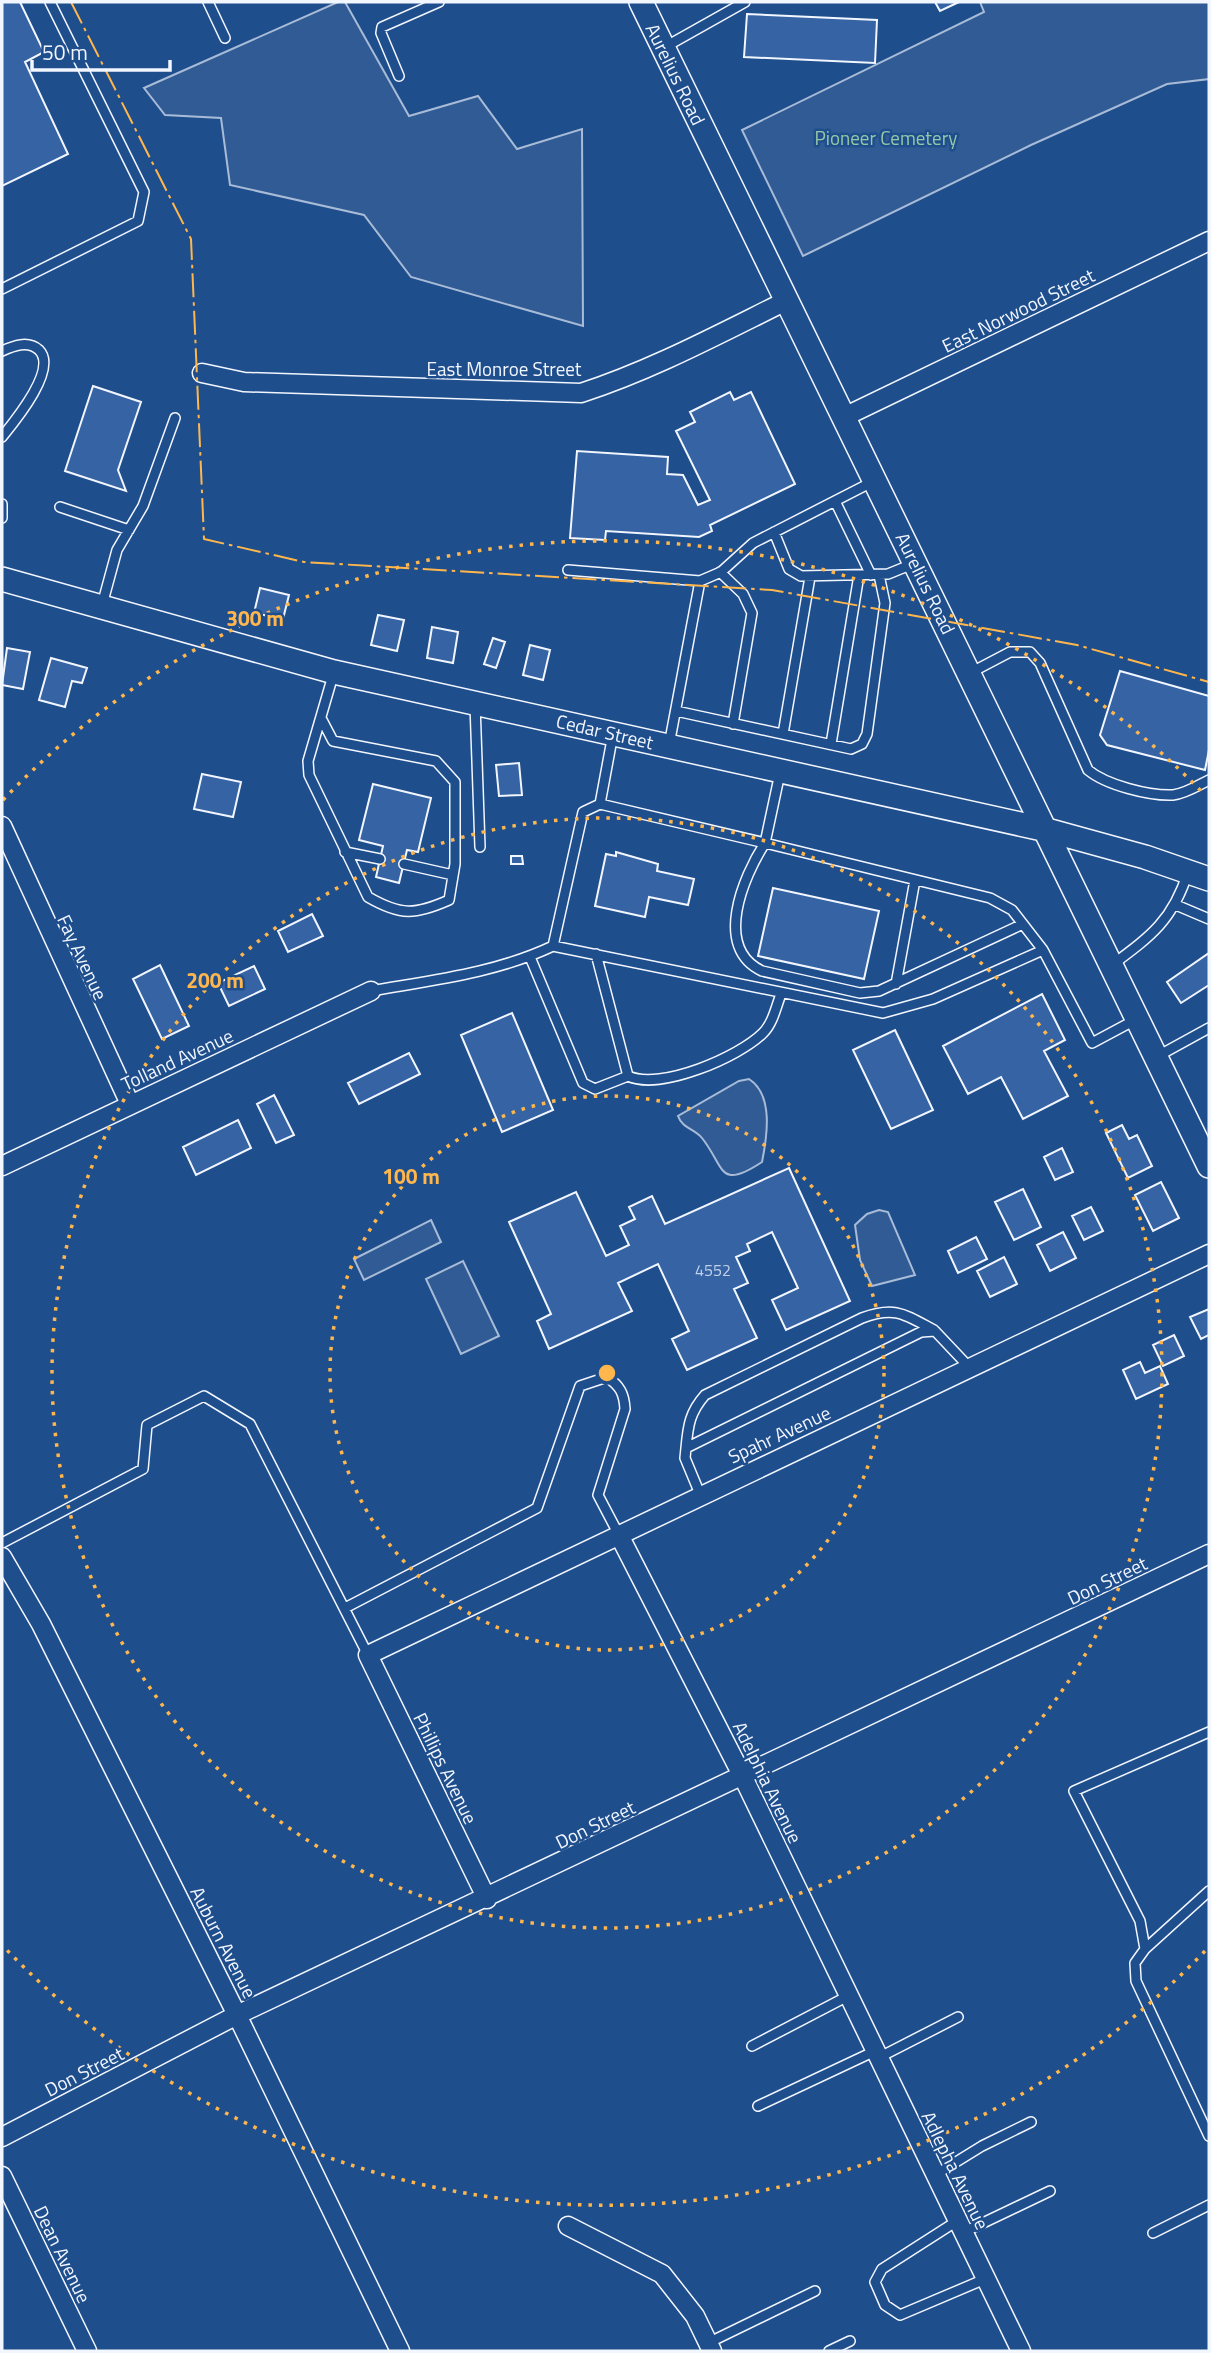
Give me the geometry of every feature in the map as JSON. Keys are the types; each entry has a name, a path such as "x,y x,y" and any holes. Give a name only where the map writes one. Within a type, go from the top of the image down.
{"street":[{"name":"Aurelius Road","path":"641,2 1138,1019 1203,1137 1209,1166"},
{"name":"East Norwood Street","path":"844,417 1208,246"},
{"name":"East Monroe Street","path":"202,373 244,382 581,393 616,382 668,359 786,301"},
{"name":"Cedar Street","path":"2,579 334,672 1047,830 1199,876"},
{"name":"Fay Avenue","path":"2,826 130,1104"},
{"name":"Tolland Avenue","path":"2,1166 371,991"},
{"name":"Spahr Avenue","path":"368,1655 1209,1254"},
{"name":"Adelphia Avenue","path":"619,1535 743,1777 876,2055"},
{"name":"Don Street","path":"2,2137 237,2015 487,1899 1209,1554"},
{"name":"Auburn Avenue","path":"2,1557 41,1624 237,2015 400,2351"},
{"name":"Phillips Avenue","path":"368,1655 487,1899"},
{"name":"Adlepha Avenue","path":"876,2055 1021,2351"},
{"name":"Dean Avenue","path":"2,2176 88,2351"},
{"path":"568,2226 662,2274 695,2316 710,2347"}],"lane":[{"path":"2,289 138,221 144,192 50,2"},
{"path":"208,2 225,38"},
{"path":"399,76 381,33 383,27 439,2"},
{"path":"663,48 745,2"},
{"path":"2,351 24,344 36,347 44,356 44,370 2,437"},
{"path":"102,607 117,551 144,506 174,418"},
{"path":"568,570 700,581 720,572 753,542 875,480"},
{"path":"676,711 851,749 862,744 867,734 885,603 875,575 835,500"},
{"path":"2,505 2,518"},
{"path":"60,507 129,530"},
{"path":"774,532 789,569 810,577 875,575 916,563"},
{"path":"720,572 749,602 752,613 733,724"},
{"path":"831,744 859,575"},
{"path":"783,734 810,577"},
{"path":"669,745 700,581"},
{"path":"970,673 1010,652 1030,652 1040,663 1088,770 1099,779 1124,788 1174,795 1209,780"},
{"path":"321,718 333,741 436,761 455,782 453,875 449,900 419,914 384,907 368,897 345,852 309,775 309,761 321,718 334,672"},
{"path":"475,702 480,847"},
{"path":"600,804 613,732"},
{"path":"780,771 765,843 750,867 736,922 736,940 748,965 762,971 860,993 879,991 1024,924"},
{"path":"553,946 583,812 600,804 990,898 1012,910 1044,950 1092,1043 1138,1019"},
{"path":"345,852 380,859"},
{"path":"404,864 453,875"},
{"path":"1112,965 1147,939 1168,918 1199,876"},
{"path":"896,984 915,880"},
{"path":"1176,905 1209,919"},
{"path":"371,991 474,973 530,957 553,946 883,1013 933,999 1044,950"},
{"path":"596,954 628,1076"},
{"path":"530,957 583,1083 594,1089 628,1076 646,1082 677,1076 746,1046 765,1031 781,994"},
{"path":"1157,1057 1209,1028"},
{"path":"701,1494 685,1458 688,1422 692,1410 705,1395 862,1318 883,1310 901,1313 935,1331 970,1368"},
{"path":"686,1448 922,1332 935,1331"},
{"path":"345,1608 537,1508 580,1386 607,1377 618,1385 624,1395 625,1409 598,1495 619,1535"},
{"path":"2,1543 143,1469 147,1425 204,1396 250,1424 368,1655"},
{"path":"1145,1950 1140,1921 1074,1791 1209,1731"},
{"path":"1209,1892 1145,1950 1135,1963 1136,1981 1209,2136"},
{"path":"752,2046 848,1996"},
{"path":"758,2106 958,2017"},
{"path":"934,2175 982,2146 1031,2122"},
{"path":"985,2279 900,2315 885,2305 875,2282 882,2269 960,2227 1050,2191"},
{"path":"1153,2233 1209,2205"},
{"path":"710,2347 815,2291"},
{"path":"829,2351 850,2341"}],"green space":[{"path":"338,2 345,2 409,116 478,96 517,149 582,129 583,326 411,277 364,215 230,185 221,118 165,115 144,88"},
{"name":"Pioneer Cemetery","path":"980,2 1209,2 1209,79 1167,84 1031,145 803,256 742,130 984,12"},
{"path":"749,1079 762,1095 767,1117 762,1162 737,1175 730,1175 719,1166 702,1138 682,1123 678,1116 739,1081"},
{"path":"879,1210 888,1212 915,1275 872,1286 860,1260 855,1225 867,1214"},
{"path":"431,1220 441,1242 364,1280 354,1259"},
{"path":"463,1261 499,1336 461,1354 426,1279"}],"building":[{"path":"2,2 20,2 44,52 25,62 68,154 2,186"},
{"path":"935,2 959,2 940,11"},
{"path":"747,14 877,20 875,63 744,57"},
{"path":"93,386 141,402 118,470 126,491 65,471"},
{"path":"730,392 734,400 751,392 795,484 710,525 712,531 699,537 606,531 605,540 570,538 577,451 668,457 667,474 683,475 698,505 710,500 676,431 695,422 690,412"},
{"path":"260,588 289,595 283,619 254,613"},
{"path":"378,615 404,620 397,651 371,645"},
{"path":"432,627 458,632 453,663 427,658"},
{"path":"493,638 505,642 496,668 484,664"},
{"path":"530,645 550,650 543,680 523,675"},
{"path":"7,648 30,652 23,689 2,685"},
{"path":"51,658 87,668 82,683 72,681 65,707 39,700"},
{"path":"1120,671 1209,696 1209,750 1205,770 1107,745 1100,735"},
{"path":"519,763 522,795 499,796 496,765"},
{"path":"202,774 241,782 233,817 194,809"},
{"path":"373,784 431,798 418,852 407,850 399,883 376,877 383,846 359,840"},
{"path":"616,852 658,864 657,871 694,879 688,905 649,897 645,917 595,906 606,854 616,856"},
{"path":"511,856 522,856 523,864 511,864"},
{"path":"773,888 879,911 864,979 758,956"},
{"path":"312,914 323,936 288,952 278,931"},
{"path":"1209,953 1209,985 1181,1003 1167,982"},
{"path":"160,965 189,1026 162,1039 133,979"},
{"path":"254,966 265,989 229,1006 218,983"},
{"path":"1042,994 1065,1040 1044,1051 1068,1096 1023,1119 1001,1077 968,1094 943,1046"},
{"path":"512,1013 553,1110 502,1132 461,1035"},
{"path":"895,1030 933,1110 891,1129 853,1050"},
{"path":"409,1053 420,1074 359,1104 348,1083"},
{"path":"274,1095 294,1135 276,1143 257,1104"},
{"path":"238,1120 251,1148 196,1175 183,1147"},
{"path":"1122,1125 1129,1139 1137,1135 1152,1166 1128,1178 1106,1133"},
{"path":"1062,1148 1073,1172 1055,1180 1044,1157"},
{"path":"789,1168 850,1301 786,1330 772,1300 798,1288 772,1232 747,1244 750,1251 736,1257 748,1283 734,1289 757,1338 687,1370 672,1339 689,1331 658,1264 618,1283 632,1311 549,1349 537,1321 551,1314 509,1222 576,1192 606,1256 629,1245 620,1226 635,1219 629,1207 652,1196 665,1224"},
{"path":"1161,1182 1179,1218 1153,1231 1135,1195"},
{"path":"1023,1189 1041,1227 1014,1240 995,1202"},
{"path":"1091,1207 1103,1231 1084,1240 1072,1216"},
{"path":"1063,1232 1076,1258 1050,1271 1037,1245"},
{"path":"976,1237 987,1259 958,1273 948,1251"},
{"path":"1004,1257 1017,1284 990,1297 977,1271"},
{"path":"1209,1309 1209,1335 1201,1339 1190,1317"},
{"path":"1174,1335 1184,1356 1163,1366 1153,1345"},
{"path":"1140,1362 1145,1373 1160,1366 1168,1384 1136,1399 1123,1370"}],"power":[{"path":"71,2 191,239 204,539 304,562 772,590 1077,645 1209,682"}]}
